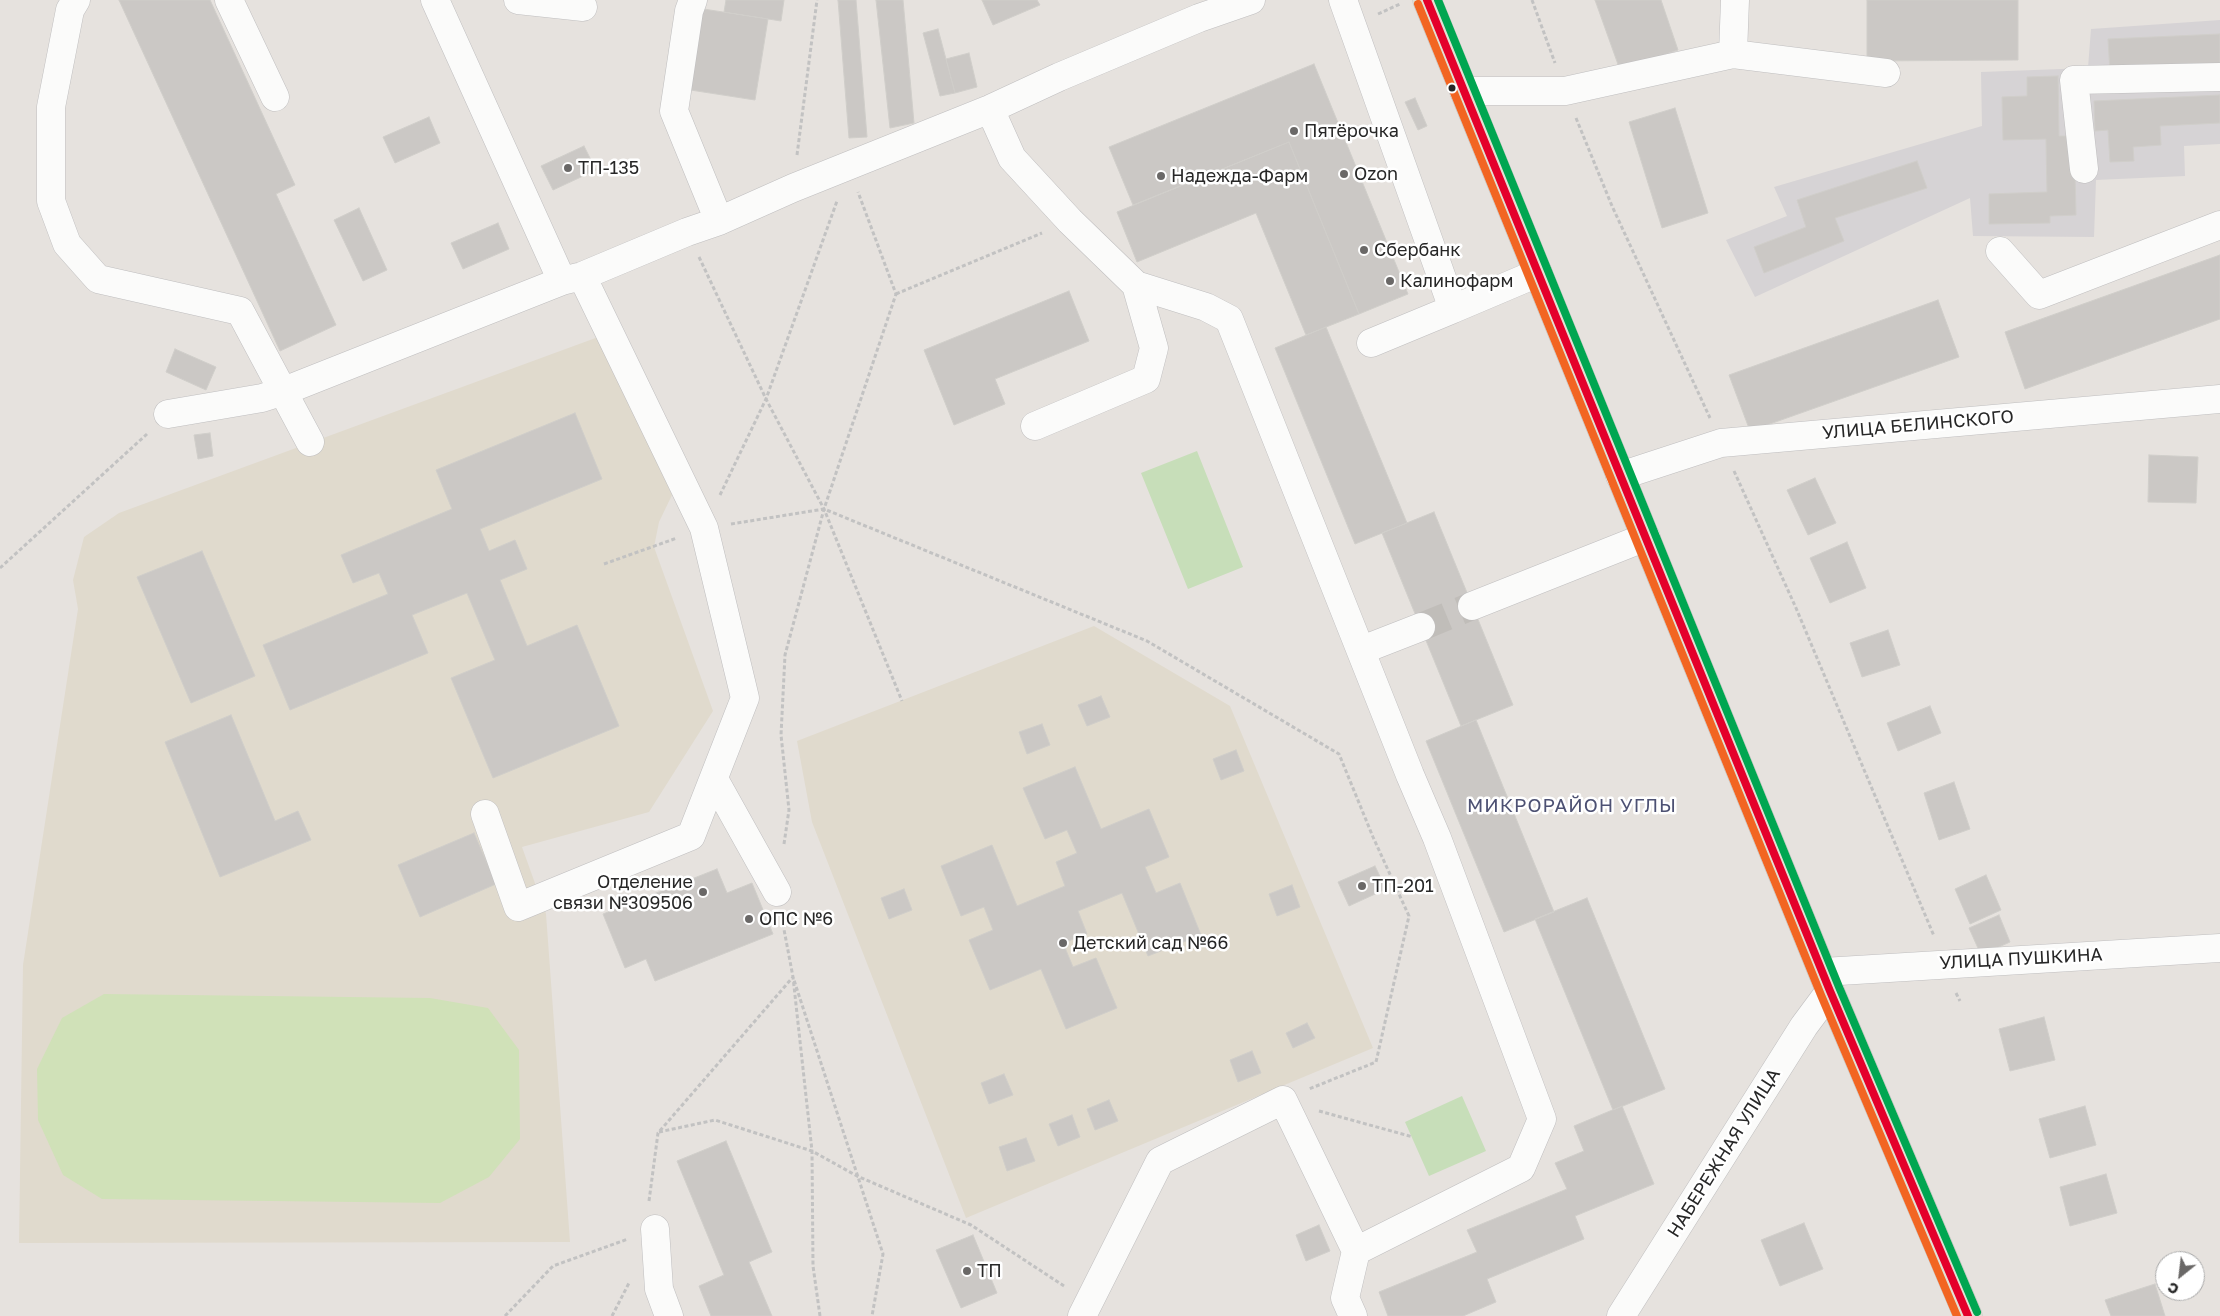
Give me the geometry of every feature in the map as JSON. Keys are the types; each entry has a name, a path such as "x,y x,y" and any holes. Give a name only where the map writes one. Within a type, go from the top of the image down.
{"main road":[{"path":"1427,0 1826,982 1968,1316"}],"street":[{"path":"76,0 70,10 51,107 52,201 67,244 98,279 240,311 310,442"},
{"path":"229,0 275,97"},
{"path":"436,0 572,278 704,528 745,698 691,836 518,907 485,814"},
{"path":"518,0 583,7"},
{"path":"693,0 689,11 674,111 719,221"},
{"path":"168,414 262,398 284,391 719,221 793,188 990,109 1195,9 1251,0"},
{"path":"1343,0 1453,308"},
{"path":"1733,54 1735,0"},
{"path":"1464,91 1565,91 1733,54 1886,73"},
{"path":"2084,169 2074,80 2220,77"},
{"path":"990,109 1012,158 1070,221 1136,285 1206,307 1229,319 1362,650 1410,776 1437,838 1542,1119 1521,1168 1356,1251"},
{"path":"2000,251 2039,295 2220,225"},
{"path":"1371,343 1538,273"},
{"path":"1035,426 1146,379 1154,348 1136,285"},
{"name":"УЛИЦА БЕЛИНСКОГО","path":"1620,476 1721,442 2220,399"},
{"path":"1472,606 1646,537"},
{"path":"1362,650 1421,627"},
{"path":"714,779 777,892"},
{"name":"УЛИЦА ПУШКИНА","path":"1826,982 1945,964 2220,948"},
{"name":"НАБЕРЕЖНАЯ УЛИЦА","path":"1621,1316 1804,1026 1826,982"},
{"path":"1085,1309 1160,1161 1201,1130 1283,1100 1356,1251 1345,1298 1353,1316"},
{"path":"656,1229 659,1288 669,1316"}],"path":[{"path":"793,188 818,0"},
{"path":"1532,0 1565,91 1612,206 1796,608 1914,886 1960,1001"},
{"path":"784,847 789,810 781,735 785,655 824,509 896,294 849,167"},
{"path":"704,528 766,399 849,167"},
{"path":"896,294 1070,221"},
{"path":"687,232 766,399 824,509 902,701"},
{"path":"0,568 168,414"},
{"path":"604,564 704,528 824,509 1147,642 1339,754 1409,916 1376,1062 1283,1100"},
{"path":"777,892 793,976 812,1152 813,1266 820,1316"},
{"path":"505,1316 553,1266 656,1229 649,1200 658,1133 793,976"},
{"path":"793,976 883,1254 872,1316"},
{"path":"1283,1100 1413,1137"},
{"path":"658,1133 715,1120 812,1152 858,1176 971,1225 1085,1309"},
{"path":"612,1316 630,1281"}],"shaded area":[{"path":"2220,20 2220,144 2184,146 2185,176 2096,180 2094,237 1973,236 1970,198 1755,297 1726,240 1787,216 1774,187 1982,126 1981,72 2088,68 2091,29"},
{"path":"601,336 672,495 659,522 654,547 713,711 649,812 522,847 546,914 570,1242 19,1243 23,965 78,609 73,580 84,537 119,513"},
{"path":"1094,626 1230,706 1373,1048 966,1218 812,822 797,741"}],"green space":[{"path":"1197,451 1243,567 1188,589 1141,473"},
{"path":"104,994 430,998 488,1008 519,1050 520,1139 489,1177 440,1203 102,1199 63,1175 38,1120 37,1069 62,1018"},
{"path":"1462,1096 1486,1151 1429,1176 1405,1122"}],"building":[{"path":"119,0 210,0 295,185 276,194 336,325 280,351"},
{"path":"726,0 784,0 781,21 724,12"},
{"path":"838,0 856,0 867,137 849,138"},
{"path":"876,0 903,0 914,123 890,128"},
{"path":"982,0 1037,0 1040,5 993,25"},
{"path":"1595,0 1661,0 1678,50 1620,70"},
{"path":"1867,0 2018,0 2018,60 1867,61"},
{"path":"697,8 768,19 755,100 684,89"},
{"path":"938,29 955,93 940,96 923,33"},
{"path":"2220,34 2220,66 2110,71 2108,39"},
{"path":"969,53 977,87 955,93 946,59"},
{"path":"1314,64 1408,294 1359,314 1289,142 1133,205 1109,147"},
{"path":"2058,76 2059,136 2074,136 2076,215 2050,216 2050,223 1989,224 1989,194 2047,192 2046,139 2003,140 2002,97 2027,96 2027,77"},
{"path":"2220,95 2220,123 2160,126 2161,145 2133,147 2134,161 2110,162 2108,130 2095,131 2094,101"},
{"path":"1415,98 1427,126 1418,130 1405,102"},
{"path":"1675,108 1708,213 1662,228 1629,122"},
{"path":"429,117 440,143 395,163 383,137"},
{"path":"1289,142 1359,314 1306,335 1256,213 1137,262 1117,212"},
{"name":"ТП-135","path":"584,146 596,170 553,190 541,166"},
{"path":"1917,161 1927,188 1835,218 1844,241 1764,273 1754,247 1806,227 1797,200"},
{"path":"359,208 387,270 363,281 334,220"},
{"path":"498,223 509,249 463,269 451,243"},
{"path":"2220,255 2220,319 2025,389 2005,332"},
{"path":"1069,291 1089,341 995,379 1005,404 954,425 924,350"},
{"path":"1938,300 1959,357 1750,431 1729,375"},
{"path":"1326,327 1407,523 1355,544 1275,348"},
{"path":"175,349 216,367 206,390 166,372"},
{"path":"575,413 602,479 480,529 489,551 515,540 527,569 500,580 527,646 577,625 619,726 493,778 451,678 495,660 467,593 412,615 428,653 290,710 263,645 388,594 379,573 353,583 341,555 452,509 436,470"},
{"path":"210,433 213,456 198,459 194,435"},
{"path":"2149,455 2198,457 2196,503 2148,502"},
{"path":"1815,478 1836,523 1808,535 1787,490"},
{"path":"1434,512 1513,705 1461,726 1382,533"},
{"path":"1847,542 1866,588 1830,603 1810,558"},
{"path":"202,551 255,676 191,703 137,577"},
{"path":"1888,630 1900,665 1862,677 1850,643"},
{"path":"1101,696 1110,717 1087,726 1078,705"},
{"path":"1930,706 1941,733 1898,751 1887,723"},
{"path":"231,715 275,821 298,811 311,840 220,877 165,742"},
{"path":"1476,720 1554,912 1504,932 1426,741"},
{"path":"1042,724 1050,745 1027,754 1019,732"},
{"path":"1236,750 1244,771 1221,780 1213,759"},
{"path":"1075,767 1101,829 1149,809 1169,857 1145,867 1156,893 1180,883 1201,935 1148,956 1122,893 1078,911 1087,934 1063,943 1073,967 1096,958 1117,1008 1066,1029 1041,969 990,990 969,940 993,930 984,907 961,916 941,866 992,845 1017,906 1065,886 1056,862 1077,853 1067,830 1045,839 1023,788"},
{"path":"1954,782 1970,829 1939,840 1924,793"},
{"path":"474,833 496,884 420,917 398,865"},
{"name":"ТП-201","path":"1375,866 1386,889 1349,906 1338,882"},
{"path":"717,869 727,893 752,883 773,934 655,981 646,959 625,968 603,914"},
{"path":"1986,875 2001,910 1970,924 1955,889"},
{"path":"1292,885 1300,907 1277,916 1269,894"},
{"path":"904,889 912,910 889,919 881,898"},
{"path":"1587,898 1665,1089 1613,1110 1535,919"},
{"path":"1999,915 2010,942 1981,955 1969,928"},
{"path":"2044,1017 2055,1060 2010,1071 1999,1029"},
{"path":"1307,1023 1315,1038 1293,1048 1286,1033"},
{"path":"1252,1051 1261,1073 1238,1082 1230,1060"},
{"path":"1004,1074 1013,1095 989,1104 981,1083"},
{"path":"1109,1100 1118,1121 1095,1130 1087,1109"},
{"path":"1622,1106 1654,1184 1575,1216 1584,1239 1487,1279 1496,1302 1463,1316 1388,1316 1379,1292 1477,1252 1467,1230 1567,1189 1555,1163 1584,1151 1574,1126"},
{"path":"2085,1106 2096,1145 2050,1158 2039,1119"},
{"path":"1072,1115 1080,1137 1058,1146 1049,1124"},
{"path":"1026,1138 1035,1161 1007,1171 999,1147"},
{"path":"726,1141 772,1252 749,1262 772,1316 711,1316 699,1286 724,1275 677,1161"},
{"path":"2106,1174 2117,1213 2070,1226 2060,1187"},
{"path":"1804,1223 1823,1269 1780,1286 1761,1240"},
{"path":"1319,1225 1330,1251 1306,1261 1296,1235"},
{"name":"ТП","path":"973,1235 997,1293 961,1308 936,1250"},
{"path":"2155,1284 2155,1301 2160,1301 2165,1316 2111,1316 2105,1300"}],"tunnel":[{"path":"1421,627 1472,606"}],"transit line":[{"path":"1427,0 1830,991 1968,1316"},
{"path":"1438,0 1839,987 1977,1312"},
{"path":"1418,4 1821,995 1957,1316"}],"place":[{"name":"Пятёрочка","path":"1294,131"},
{"name":"ТП-135","path":"568,168"},
{"name":"Ozon","path":"1344,174"},
{"name":"Надежда-Фарм","path":"1161,176"},
{"name":"Сбербанк","path":"1364,250"},
{"name":"Калинофарм","path":"1390,281"},
{"name":"ТП-201","path":"1362,886"},
{"name":"Отделение связи №309506","path":"703,892"},
{"name":"ОПС №6","path":"749,919"},
{"name":"Детский сад №66","path":"1063,943"},
{"name":"ТП","path":"967,1271"}],"district":[{"name":"МИКРОРАЙОН УГЛЫ","path":"1572,806"}]}
